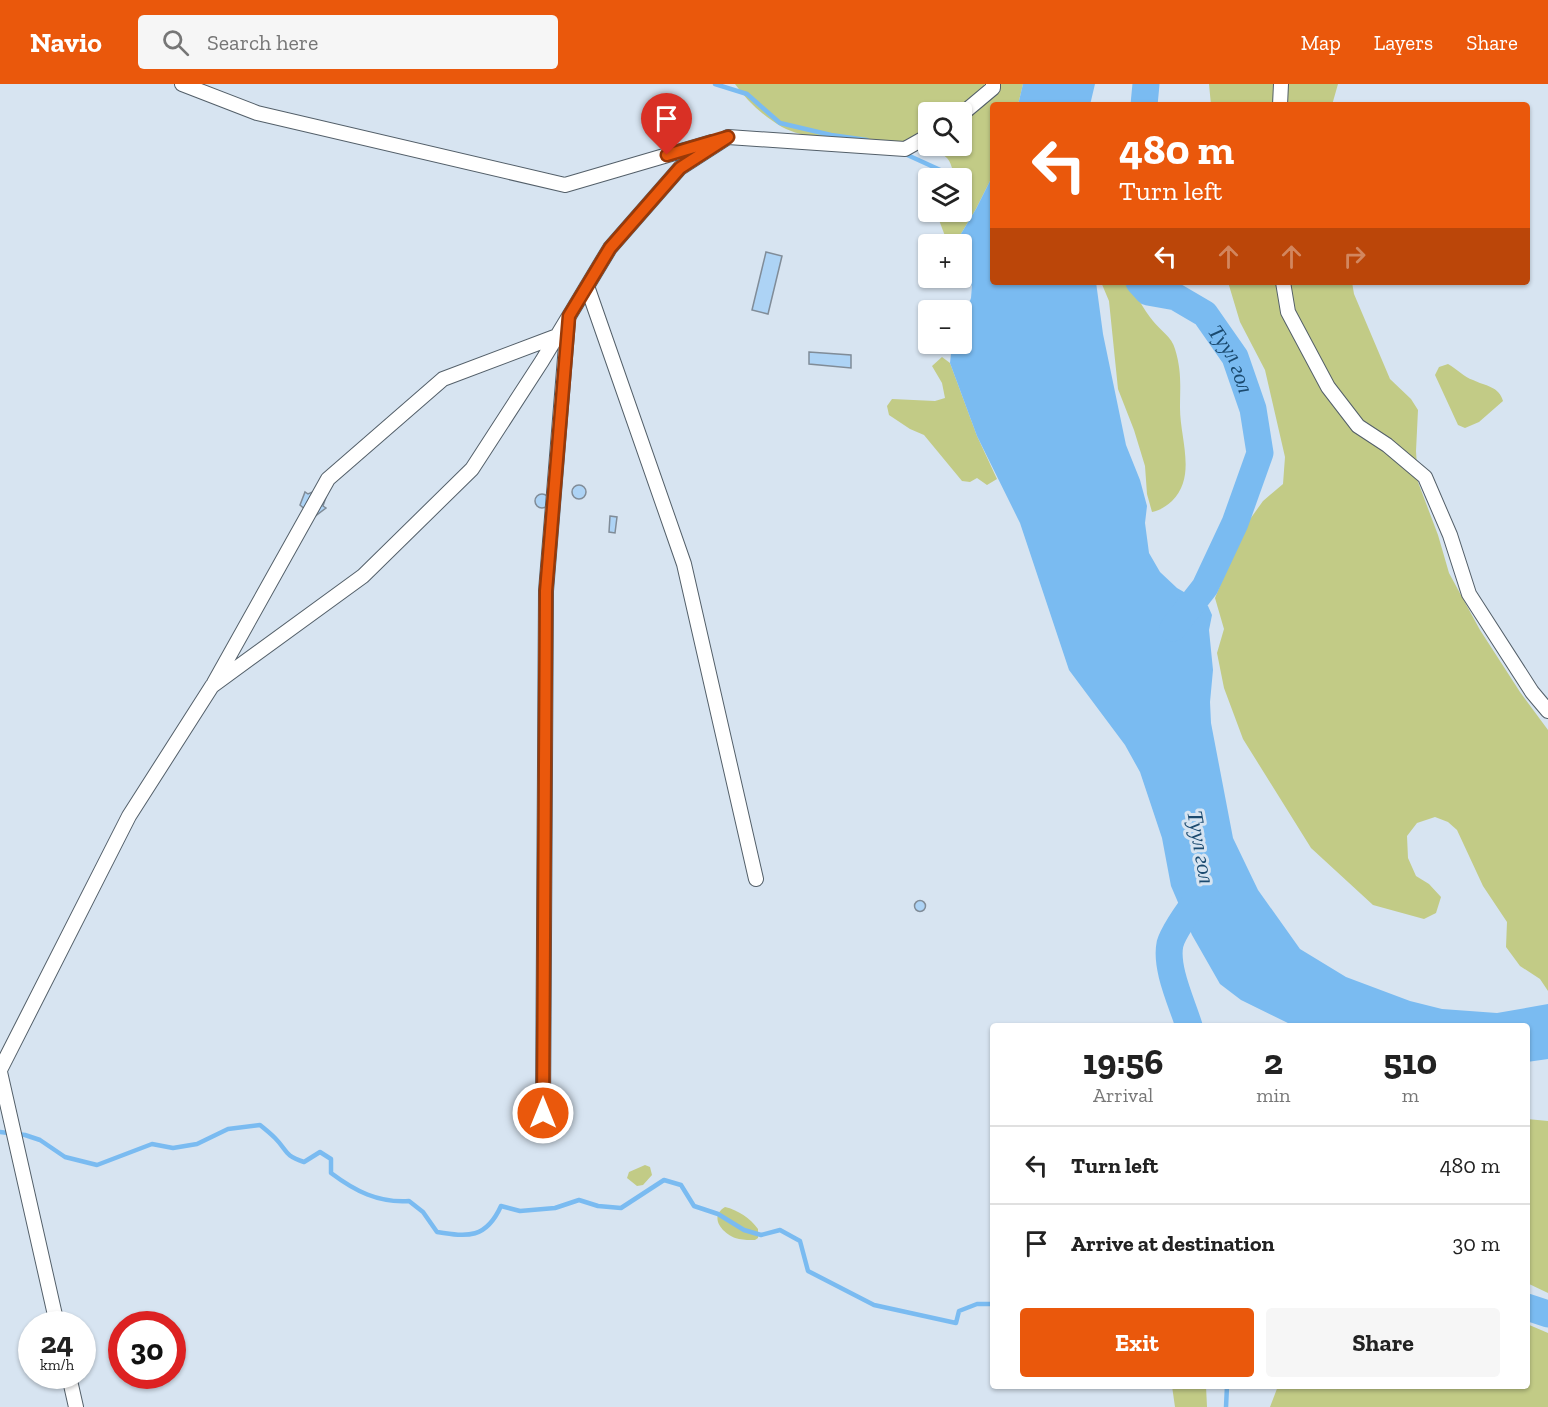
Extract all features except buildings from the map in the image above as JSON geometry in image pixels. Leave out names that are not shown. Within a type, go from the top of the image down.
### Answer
[{"type":"street","points":[[182,84],[257,113],[565,185],[728,137],[905,149],[918,142]]},
{"type":"street","points":[[972,106],[993,88],[993,84]]},
{"type":"street","points":[[1280,102],[1281,84]]},
{"type":"street","points":[[212,686],[363,576],[472,469],[610,248],[680,168],[728,137]]},
{"type":"street","points":[[1284,285],[1288,312],[1328,387],[1358,426],[1387,445],[1425,477],[1450,535],[1469,594],[1532,692],[1548,711]]},
{"type":"street","points":[[587,286],[684,564],[756,879]]},
{"type":"street","points":[[543,1113],[546,591],[569,316]]},
{"type":"street","points":[[54,1311],[0,1071],[129,816],[212,686],[328,479],[443,379],[557,336]]},
{"type":"street","points":[[72,1389],[75,1407]]},
{"type":"green space","points":[[735,84],[1023,84],[1019,102],[990,102],[990,181],[972,216],[972,168],[952,168],[944,156],[972,156],[972,102],[918,102],[918,146],[800,134],[768,118]]},
{"type":"green space","points":[[1209,84],[1338,84],[1333,102],[1211,102]]},
{"type":"green space","points":[[940,222],[968,222],[961,234],[944,234]]},
{"type":"green space","points":[[1102,285],[1130,285],[1149,316],[1171,341],[1179,365],[1180,408],[1186,469],[1184,480],[1180,491],[1172,501],[1152,512],[1147,494],[1145,466],[1118,389],[1109,301]]},
{"type":"green space","points":[[1229,285],[1352,285],[1354,294],[1390,379],[1411,399],[1418,410],[1416,451],[1418,482],[1438,535],[1449,573],[1480,630],[1548,730],[1548,991],[1540,979],[1520,966],[1506,947],[1507,922],[1483,886],[1457,830],[1448,822],[1435,817],[1417,823],[1407,836],[1408,858],[1416,876],[1429,884],[1441,897],[1436,913],[1424,919],[1373,905],[1311,848],[1243,739],[1224,688],[1217,653],[1224,629],[1215,598],[1243,529],[1263,501],[1283,484],[1285,457],[1265,370],[1240,322]]},
{"type":"green space","points":[[942,357],[950,363],[977,436],[997,479],[987,485],[977,478],[970,482],[962,481],[924,435],[889,415],[887,406],[892,399],[935,401],[945,398],[942,383],[932,366]]},
{"type":"green space","points":[[1448,364],[1470,379],[1495,389],[1503,401],[1479,422],[1465,428],[1458,425],[1435,375],[1439,367]]},
{"type":"green space","points":[[1530,1119],[1548,1121],[1548,1293],[1530,1284]]},
{"type":"green space","points":[[645,1165],[650,1167],[652,1175],[643,1185],[637,1186],[627,1178],[629,1172]]},
{"type":"green space","points":[[725,1207],[739,1212],[751,1221],[758,1229],[758,1238],[755,1240],[739,1239],[728,1234],[718,1221],[720,1211]]},
{"type":"green space","points":[[1530,1325],[1548,1333],[1548,1407],[1270,1407],[1277,1389],[1530,1389]]},
{"type":"green space","points":[[1172,1389],[1206,1389],[1207,1407],[1175,1407]]},
{"type":"water","points":[[1023,84],[1095,84],[1091,102],[1019,102]]},
{"type":"water","points":[[990,181],[990,285],[1096,285],[1103,334],[1126,445],[1140,480],[1147,506],[1145,523],[1149,553],[1160,572],[1177,588],[1208,606],[1212,615],[1209,630],[1213,670],[1211,723],[1233,838],[1258,890],[1300,949],[1346,977],[1410,1001],[1442,1009],[1497,1013],[1548,1004],[1548,1059],[1530,1062],[1530,1023],[1288,1023],[1241,1000],[1220,984],[1192,935],[1171,886],[1162,838],[1140,772],[1125,745],[1069,670],[1020,523],[977,436],[950,363],[951,354],[972,354],[972,234],[961,234],[968,222],[972,222],[972,216]]},
{"type":"waterway","points":[[715,84],[747,94],[780,123],[831,135],[867,140]]},
{"type":"waterway","name":"Туул гол","points":[[1144,102],[1146,84]]},
{"type":"waterway","points":[[903,153],[936,168]]},
{"type":"waterway","name":"Туул гол","points":[[1142,285],[1148,292],[1176,297],[1205,314],[1235,357],[1253,409],[1260,453],[1235,523],[1205,587],[1173,628]]},
{"type":"waterway","points":[[1188,1023],[1172,974],[1170,944],[1180,923],[1205,889]]},
{"type":"waterway","points":[[0,1132],[25,1135],[40,1140],[65,1157],[97,1165],[152,1144],[173,1148],[197,1144],[228,1129],[260,1125],[292,1157],[304,1162],[320,1152],[331,1159],[331,1173],[349,1185],[377,1198],[409,1201],[423,1212],[437,1232],[458,1235],[467,1235],[482,1230],[489,1225],[501,1206],[520,1211],[555,1208],[579,1200],[598,1206],[621,1208],[664,1180],[681,1185],[694,1206],[718,1214],[744,1230],[761,1235],[780,1230],[800,1241],[808,1271],[874,1305],[956,1323],[959,1311],[977,1304],[990,1304]]},
{"type":"waterway","name":"Туул гол","points":[[1530,1308],[1548,1314]]},
{"type":"waterway","points":[[1226,1407],[1227,1389]]},
{"type":"route","points":[[543,1113],[546,591],[569,316],[610,248],[680,168],[728,137],[667,155]]}]
